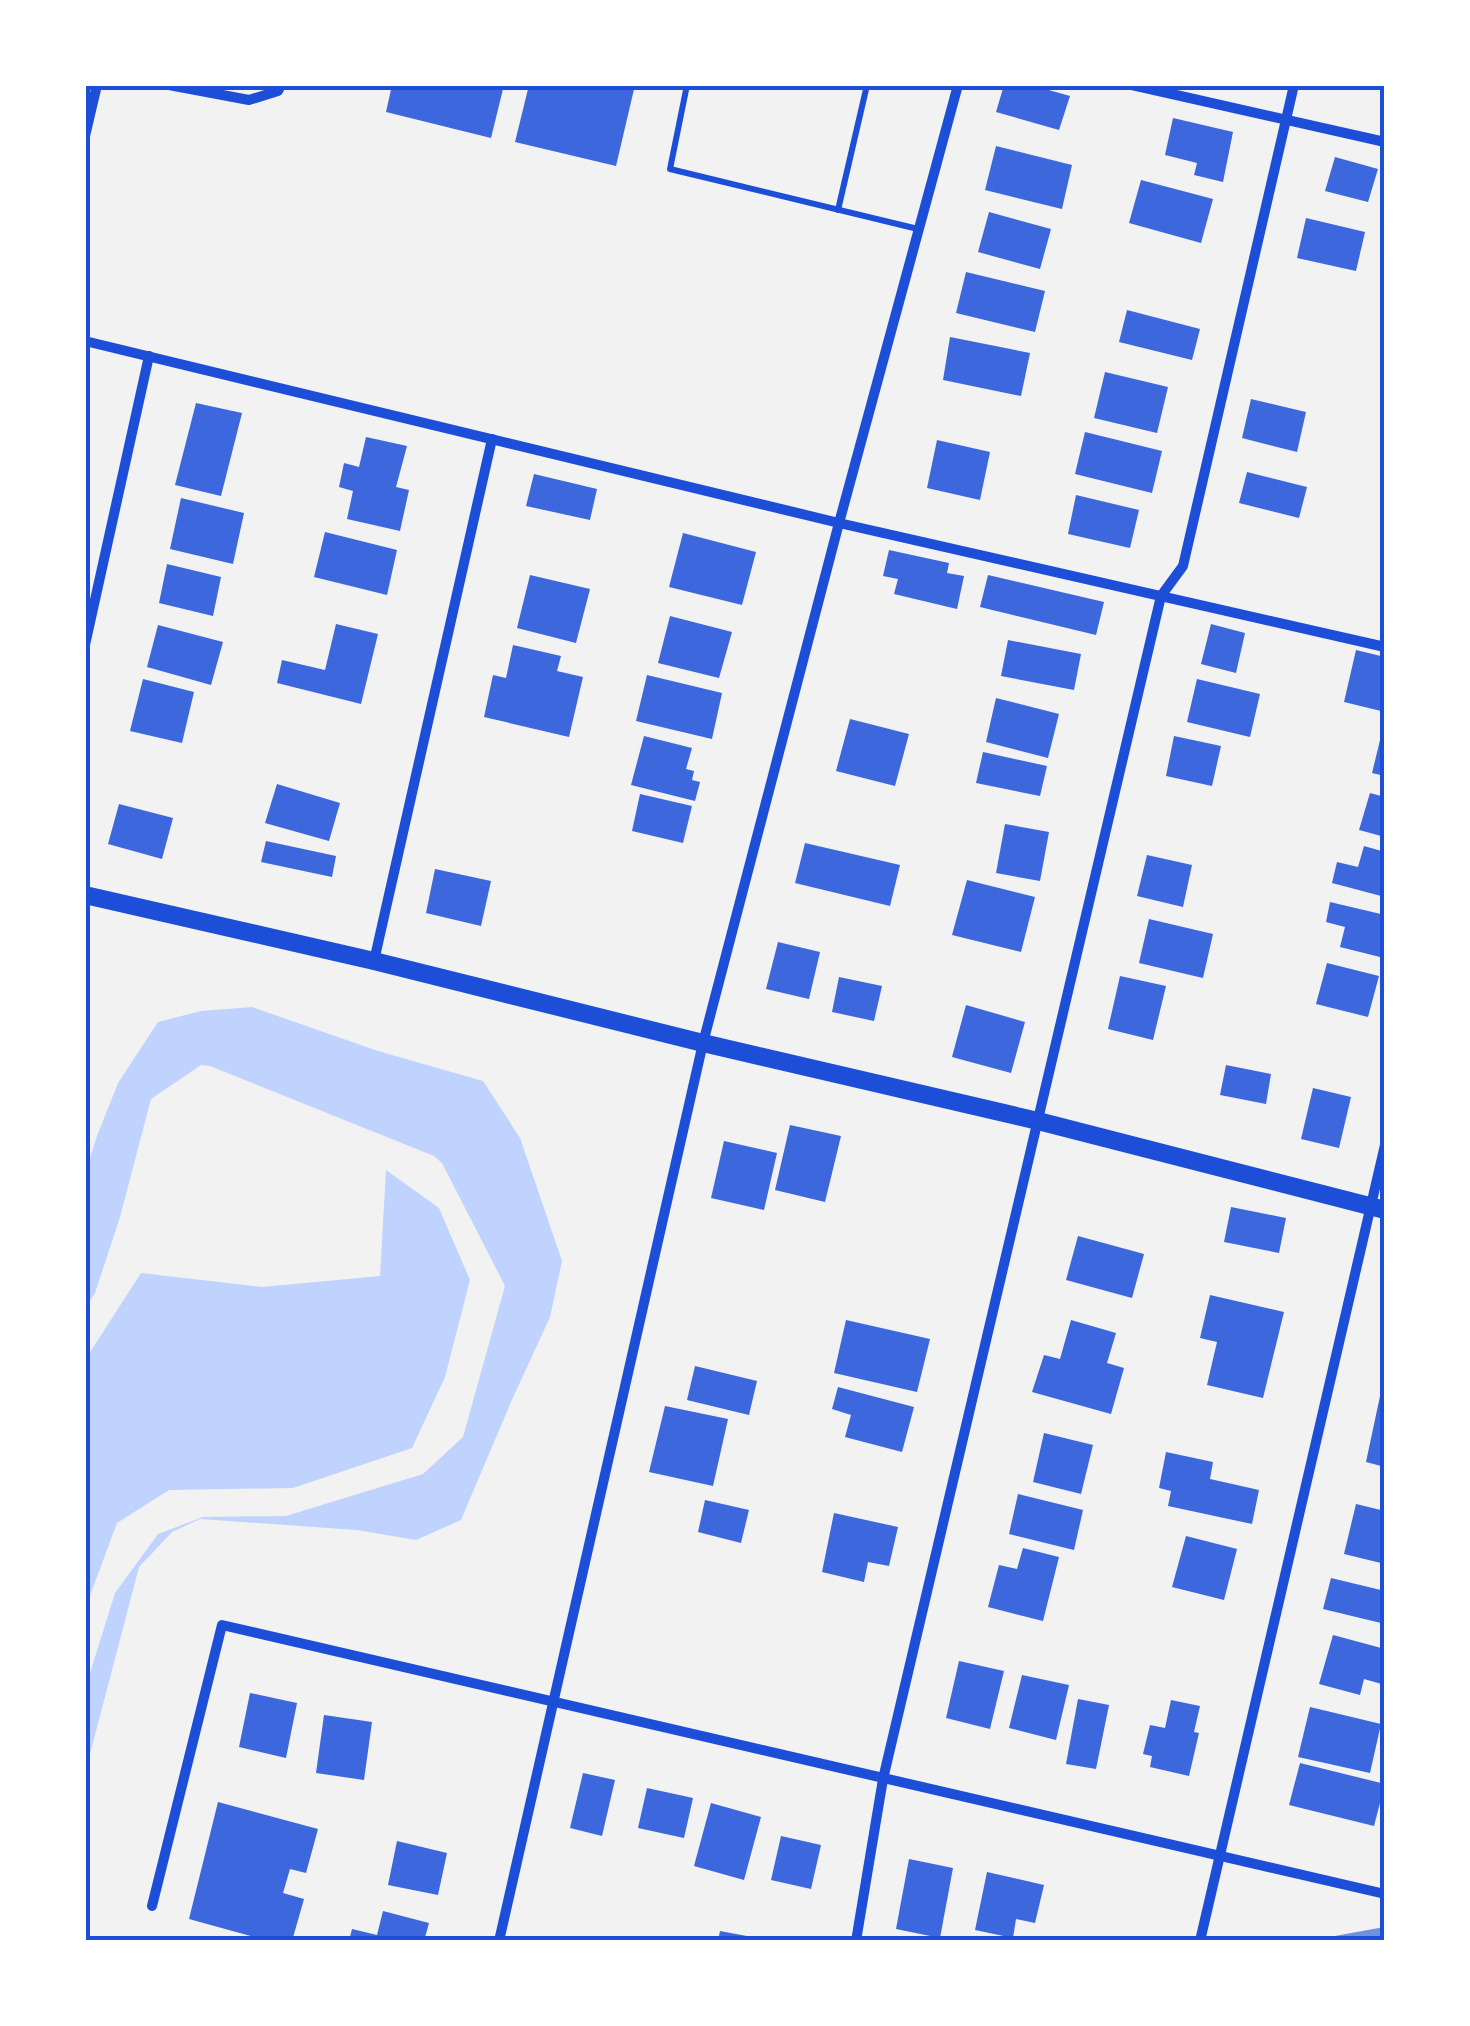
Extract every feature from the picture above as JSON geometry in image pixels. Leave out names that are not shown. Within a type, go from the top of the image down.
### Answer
[{"type":"street","points":[[85,136],[97,85]]},
{"type":"street","points":[[169,85],[249,100],[280,88]]},
{"type":"street","points":[[499,1941],[703,1043],[958,85]]},
{"type":"street","points":[[1132,85],[1385,142]]},
{"type":"street","points":[[856,1941],[883,1779],[1160,596],[1182,566],[1294,85]]},
{"type":"street","points":[[85,341],[839,523],[1385,647]]},
{"type":"street","points":[[85,644],[149,356]]},
{"type":"street","points":[[374,961],[492,439]]},
{"type":"street","points":[[85,895],[1038,1121],[1378,1209]]},
{"type":"street","points":[[1200,1941],[1378,1209],[1385,1145]]},
{"type":"street","points":[[152,1906],[222,1625],[1385,1894]]},
{"type":"lane","points":[[687,85],[670,169],[919,230]]},
{"type":"lane","points":[[838,210],[867,85]]},
{"type":"water","points":[[252,1007],[378,1051],[483,1081],[520,1138],[562,1261],[550,1317],[461,1520],[416,1540],[357,1530],[200,1519],[172,1532],[139,1567],[85,1773],[85,1689],[115,1593],[158,1534],[203,1517],[286,1516],[423,1474],[463,1437],[505,1286],[442,1163],[434,1156],[201,1065],[151,1099],[120,1217],[95,1293],[85,1308],[85,1174],[118,1083],[158,1022],[201,1011]]},
{"type":"water","points":[[386,1170],[439,1208],[470,1280],[445,1377],[412,1448],[293,1488],[169,1490],[117,1523],[85,1609],[85,1360],[141,1273],[262,1287],[380,1276]]},
{"type":"building","points":[[392,85],[504,85],[491,138],[386,112]]},
{"type":"building","points":[[529,85],[635,85],[616,166],[515,142]]},
{"type":"building","points":[[1004,85],[1031,85],[1070,96],[1059,130],[996,112]]},
{"type":"building","points":[[1173,118],[1233,132],[1223,182],[1194,175],[1197,163],[1165,155]]},
{"type":"building","points":[[996,146],[1072,165],[1062,209],[985,190]]},
{"type":"building","points":[[1335,157],[1378,169],[1368,202],[1325,191]]},
{"type":"building","points":[[1141,180],[1213,199],[1201,243],[1129,223]]},
{"type":"building","points":[[989,212],[1051,229],[1040,269],[978,252]]},
{"type":"building","points":[[1306,218],[1365,232],[1356,271],[1297,258]]},
{"type":"building","points":[[966,272],[1045,291],[1035,332],[956,313]]},
{"type":"building","points":[[1127,310],[1200,329],[1192,360],[1119,342]]},
{"type":"building","points":[[950,337],[1030,353],[1021,396],[943,380]]},
{"type":"building","points":[[1105,372],[1168,387],[1157,433],[1094,418]]},
{"type":"building","points":[[1251,399],[1306,412],[1297,452],[1242,438]]},
{"type":"building","points":[[196,403],[242,413],[221,496],[175,485]]},
{"type":"building","points":[[1085,432],[1162,451],[1152,493],[1075,474]]},
{"type":"building","points":[[366,437],[407,446],[396,487],[409,490],[400,531],[347,519],[353,491],[339,487],[344,463],[359,467]]},
{"type":"building","points":[[937,440],[990,452],[980,500],[927,488]]},
{"type":"building","points":[[1247,472],[1307,487],[1299,518],[1239,503]]},
{"type":"building","points":[[534,474],[597,489],[590,520],[526,506]]},
{"type":"building","points":[[1076,495],[1139,510],[1130,548],[1068,534]]},
{"type":"building","points":[[181,498],[244,513],[233,564],[170,549]]},
{"type":"building","points":[[325,532],[397,550],[387,595],[314,577]]},
{"type":"building","points":[[683,533],[756,552],[742,605],[669,587]]},
{"type":"building","points":[[889,550],[949,563],[947,573],[964,576],[957,609],[894,594],[898,579],[883,576]]},
{"type":"building","points":[[167,564],[221,577],[213,616],[159,603]]},
{"type":"building","points":[[530,575],[590,589],[576,643],[517,628]]},
{"type":"building","points":[[988,575],[1104,602],[1096,635],[980,607]]},
{"type":"building","points":[[670,616],[732,632],[719,678],[658,663]]},
{"type":"building","points":[[336,624],[378,634],[361,704],[277,683],[282,660],[325,670]]},
{"type":"building","points":[[1211,624],[1245,633],[1236,673],[1201,664]]},
{"type":"building","points":[[158,625],[223,642],[211,685],[147,667]]},
{"type":"building","points":[[1008,640],[1081,654],[1074,690],[1001,676]]},
{"type":"building","points":[[513,645],[561,656],[557,671],[583,677],[569,737],[484,717],[493,675],[506,678]]},
{"type":"building","points":[[1356,650],[1385,657],[1385,712],[1344,702]]},
{"type":"building","points":[[647,675],[722,693],[712,739],[636,721]]},
{"type":"building","points":[[143,679],[194,692],[182,743],[130,731]]},
{"type":"building","points":[[1197,679],[1260,694],[1250,737],[1187,722]]},
{"type":"building","points":[[996,698],[1059,714],[1048,758],[986,742]]},
{"type":"building","points":[[850,719],[909,734],[895,786],[836,771]]},
{"type":"building","points":[[1382,732],[1385,733],[1385,776],[1372,773]]},
{"type":"building","points":[[644,736],[692,748],[686,769],[694,771],[692,780],[700,782],[695,801],[631,785]]},
{"type":"building","points":[[1174,736],[1221,746],[1212,786],[1166,776]]},
{"type":"building","points":[[983,752],[1047,766],[1040,796],[976,783]]},
{"type":"building","points":[[277,784],[340,803],[329,841],[265,823]]},
{"type":"building","points":[[1370,793],[1385,797],[1385,837],[1359,830]]},
{"type":"building","points":[[640,794],[692,806],[683,843],[632,831]]},
{"type":"building","points":[[119,804],[173,818],[162,859],[108,844]]},
{"type":"building","points":[[1005,824],[1049,832],[1040,881],[996,873]]},
{"type":"building","points":[[266,841],[336,856],[332,877],[261,862]]},
{"type":"building","points":[[805,843],[900,865],[890,906],[795,883]]},
{"type":"building","points":[[1364,846],[1385,852],[1385,897],[1332,883],[1337,862],[1358,867]]},
{"type":"building","points":[[1147,855],[1192,865],[1183,907],[1137,896]]},
{"type":"building","points":[[435,869],[491,881],[481,926],[426,913]]},
{"type":"building","points":[[967,880],[1035,897],[1021,952],[952,935]]},
{"type":"building","points":[[1330,902],[1385,915],[1380,957],[1340,947],[1345,927],[1326,922]]},
{"type":"building","points":[[1149,919],[1213,934],[1203,978],[1139,963]]},
{"type":"building","points":[[778,942],[820,952],[809,999],[766,989]]},
{"type":"building","points":[[1327,963],[1379,976],[1368,1017],[1316,1004]]},
{"type":"building","points":[[1120,976],[1166,986],[1153,1040],[1108,1029]]},
{"type":"building","points":[[839,977],[882,986],[874,1021],[832,1012]]},
{"type":"building","points":[[966,1005],[1025,1022],[1011,1073],[952,1057]]},
{"type":"building","points":[[1226,1065],[1271,1074],[1266,1104],[1220,1095]]},
{"type":"building","points":[[1313,1088],[1351,1097],[1339,1148],[1301,1139]]},
{"type":"building","points":[[790,1125],[841,1136],[825,1202],[775,1190]]},
{"type":"building","points":[[724,1141],[777,1153],[764,1210],[711,1198]]},
{"type":"building","points":[[1231,1207],[1286,1218],[1279,1253],[1224,1242]]},
{"type":"building","points":[[1078,1236],[1144,1254],[1132,1298],[1066,1280]]},
{"type":"building","points":[[1210,1295],[1284,1312],[1263,1398],[1207,1385],[1217,1342],[1200,1338]]},
{"type":"building","points":[[846,1320],[930,1339],[917,1392],[834,1373]]},
{"type":"building","points":[[1071,1320],[1116,1333],[1107,1363],[1124,1368],[1111,1414],[1032,1392],[1044,1355],[1060,1359]]},
{"type":"building","points":[[695,1366],[757,1381],[749,1415],[687,1400]]},
{"type":"building","points":[[1385,1382],[1385,1467],[1366,1462]]},
{"type":"building","points":[[838,1387],[914,1407],[902,1452],[845,1437],[851,1415],[832,1409]]},
{"type":"building","points":[[665,1406],[728,1419],[713,1486],[649,1472]]},
{"type":"building","points":[[1044,1433],[1093,1445],[1081,1494],[1033,1482]]},
{"type":"building","points":[[1166,1452],[1213,1462],[1210,1479],[1259,1490],[1252,1524],[1168,1506],[1171,1491],[1159,1488]]},
{"type":"building","points":[[1018,1494],[1083,1510],[1074,1550],[1009,1534]]},
{"type":"building","points":[[705,1500],[749,1510],[741,1543],[698,1532]]},
{"type":"building","points":[[1356,1504],[1385,1511],[1385,1564],[1344,1554]]},
{"type":"building","points":[[834,1513],[898,1527],[889,1566],[868,1562],[864,1582],[822,1572]]},
{"type":"building","points":[[1186,1536],[1237,1549],[1224,1600],[1172,1587]]},
{"type":"building","points":[[1023,1548],[1059,1557],[1043,1621],[988,1607],[999,1565],[1017,1569]]},
{"type":"building","points":[[1331,1578],[1385,1591],[1385,1624],[1323,1609]]},
{"type":"building","points":[[1333,1635],[1385,1649],[1385,1685],[1364,1679],[1360,1695],[1319,1684]]},
{"type":"building","points":[[959,1661],[1004,1671],[990,1729],[946,1718]]},
{"type":"building","points":[[1022,1675],[1069,1685],[1056,1740],[1009,1728]]},
{"type":"building","points":[[250,1693],[297,1703],[286,1758],[239,1747]]},
{"type":"building","points":[[1078,1699],[1109,1705],[1096,1769],[1066,1764]]},
{"type":"building","points":[[1171,1700],[1200,1706],[1194,1732],[1199,1733],[1189,1776],[1150,1767],[1152,1756],[1143,1754],[1150,1725],[1165,1728]]},
{"type":"building","points":[[1310,1707],[1381,1724],[1370,1773],[1298,1757]]},
{"type":"building","points":[[324,1715],[372,1722],[364,1780],[316,1773]]},
{"type":"building","points":[[1300,1763],[1385,1784],[1374,1826],[1289,1805]]},
{"type":"building","points":[[583,1773],[615,1780],[602,1836],[570,1828]]},
{"type":"building","points":[[647,1788],[693,1798],[684,1838],[638,1828]]},
{"type":"building","points":[[218,1802],[318,1829],[306,1873],[290,1869],[283,1893],[304,1899],[292,1941],[269,1941],[189,1919]]},
{"type":"building","points":[[711,1803],[761,1817],[744,1880],[694,1866]]},
{"type":"building","points":[[781,1836],[821,1845],[811,1889],[771,1880]]},
{"type":"building","points":[[397,1841],[447,1853],[438,1895],[388,1885]]},
{"type":"building","points":[[909,1859],[953,1868],[940,1938],[896,1929]]},
{"type":"building","points":[[987,1872],[1044,1885],[1035,1923],[1016,1919],[1013,1938],[975,1930]]},
{"type":"building","points":[[383,1911],[429,1923],[424,1941],[349,1941],[352,1929],[377,1935]]},
{"type":"building","points":[[720,1931],[763,1939],[763,1941],[718,1941]]},
{"type":"railway","points":[[1330,1941],[1385,1931]]}]
